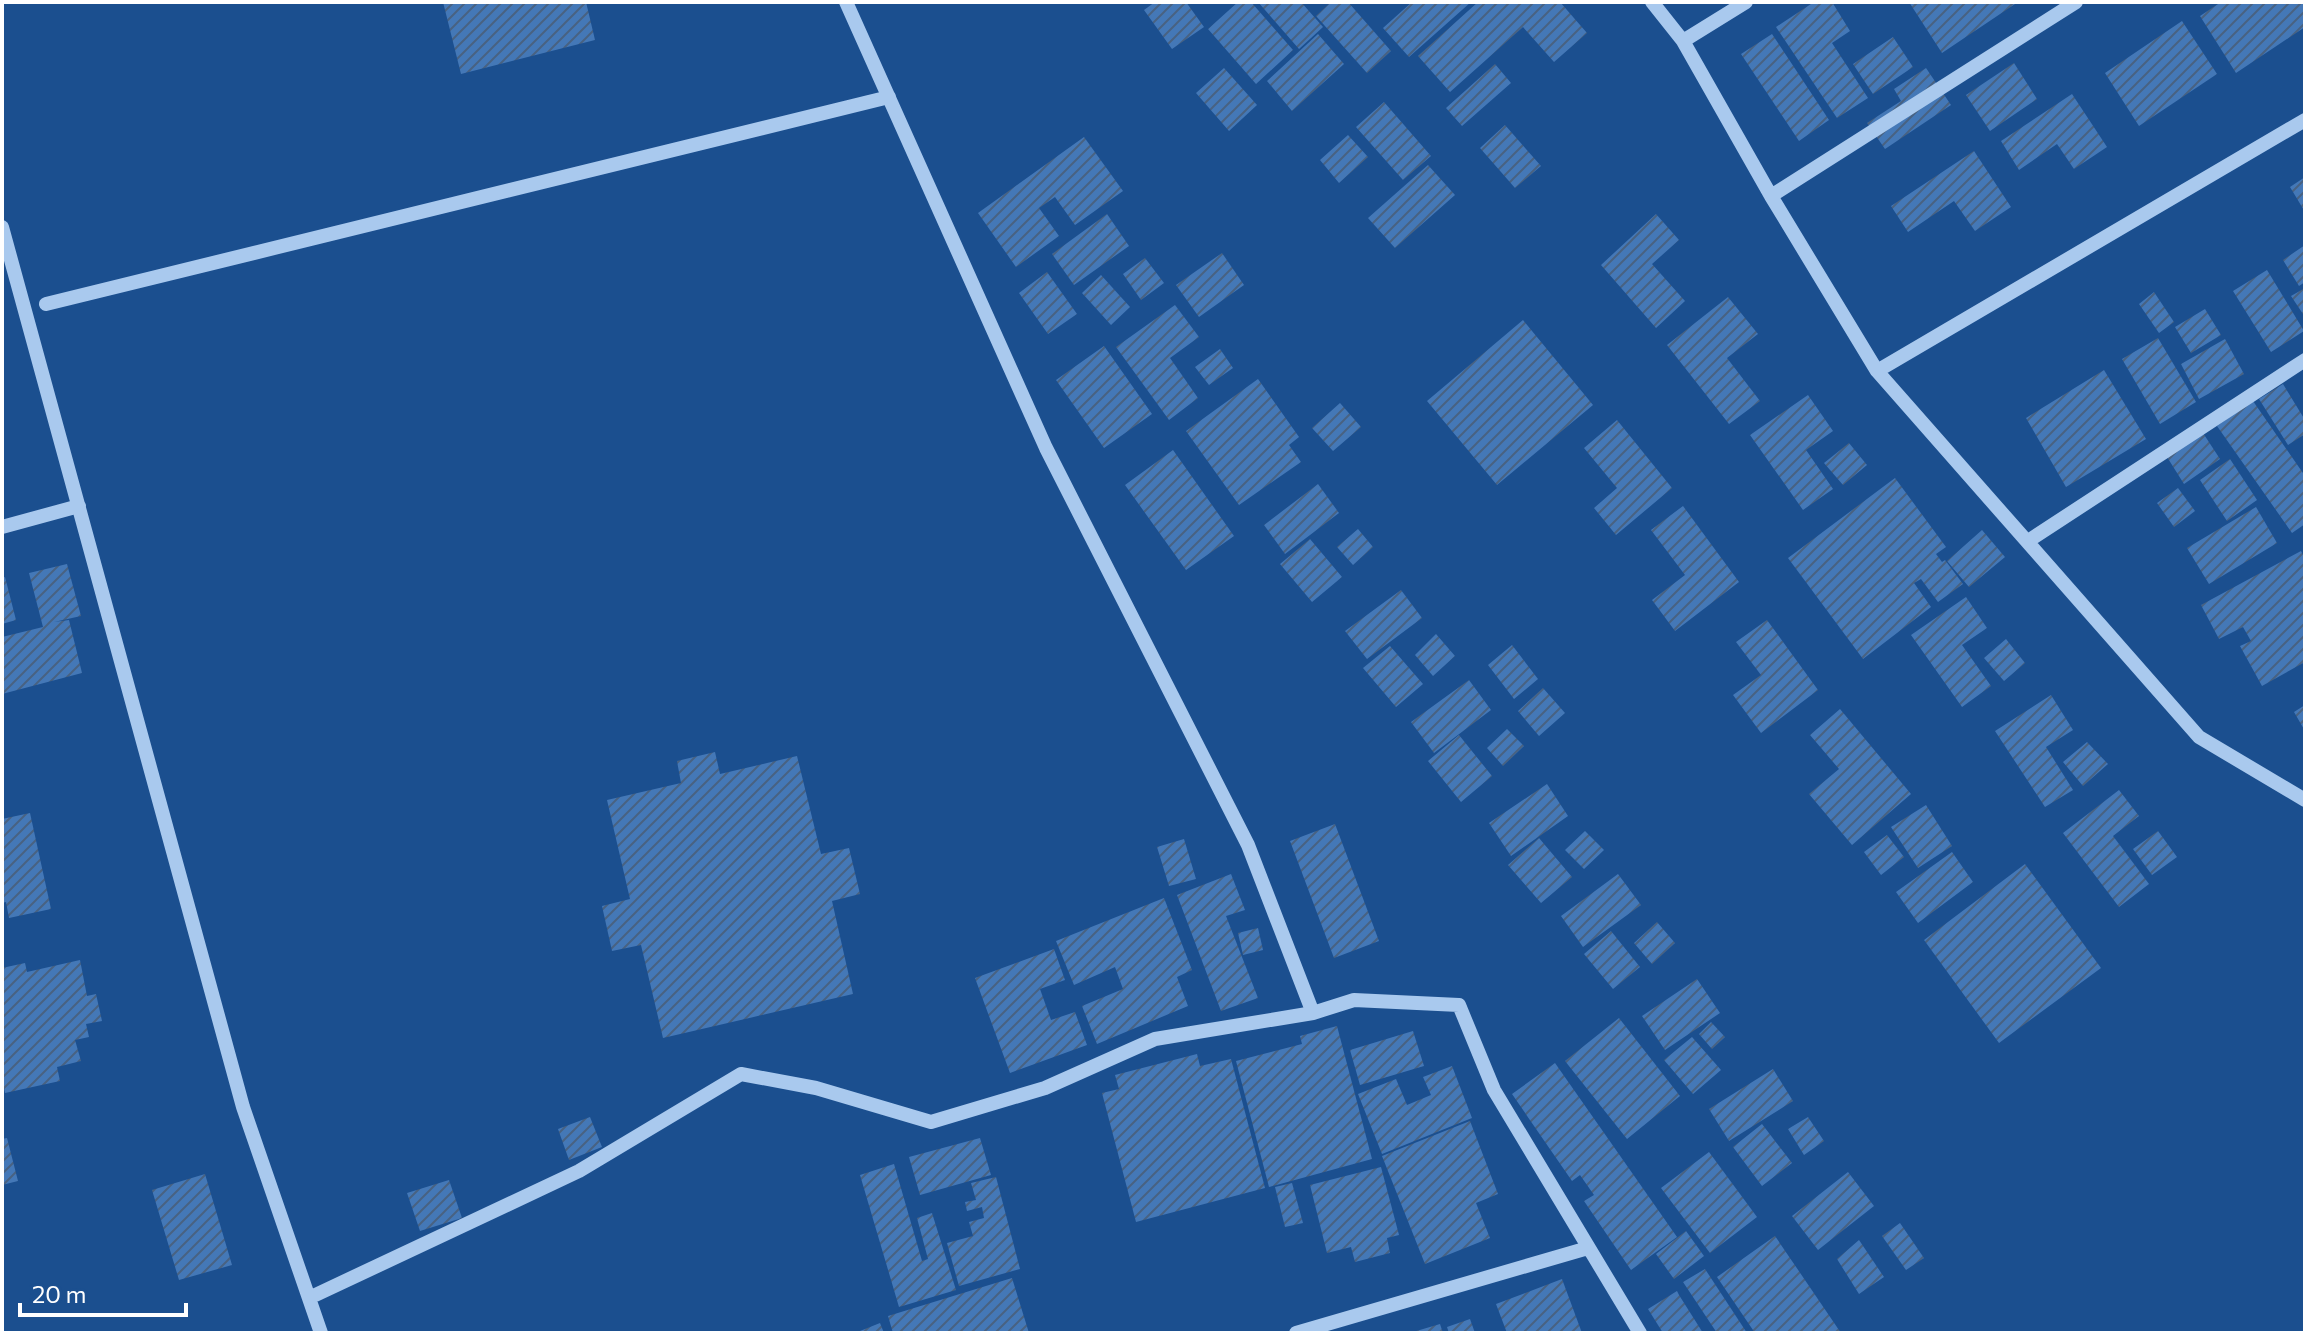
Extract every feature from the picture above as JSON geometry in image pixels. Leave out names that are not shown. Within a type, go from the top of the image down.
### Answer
[{"type":"street","points":[[846,2],[1046,448],[1248,845],[1313,1013]]},
{"type":"street","points":[[1652,2],[1683,41],[1771,196],[1877,371],[2199,737],[2305,800]]},
{"type":"street","points":[[1683,41],[1746,2]]},
{"type":"street","points":[[1771,196],[2076,2]]},
{"type":"street","points":[[46,304],[889,97]]},
{"type":"street","points":[[1877,371],[2305,120]]},
{"type":"street","points":[[2,227],[243,1107],[321,1333]]},
{"type":"street","points":[[2028,541],[2305,360]]},
{"type":"street","points":[[2,527],[79,506]]},
{"type":"street","points":[[309,1298],[579,1171],[741,1074],[816,1088],[931,1122],[1045,1088],[1155,1039],[1313,1013],[1354,1000],[1459,1005],[1494,1090],[1640,1333]]},
{"type":"street","points":[[1296,1333],[1588,1248]]},
{"type":"building","points":[[443,2],[586,2],[595,40],[461,74]]},
{"type":"building","points":[[1155,2],[1186,2],[1204,27],[1172,49],[1144,10]]},
{"type":"building","points":[[1238,2],[1251,2],[1293,50],[1256,84],[1208,29]]},
{"type":"building","points":[[1258,2],[1301,2],[1323,27],[1299,49]]},
{"type":"building","points":[[1331,2],[1348,2],[1391,51],[1367,73],[1316,16]]},
{"type":"building","points":[[1412,2],[1471,2],[1409,57],[1383,28]]},
{"type":"building","points":[[1478,2],[1560,2],[1587,33],[1554,62],[1523,27],[1450,92],[1418,56]]},
{"type":"building","points":[[1814,2],[1832,2],[1850,31],[1832,43],[1868,98],[1837,118],[1776,27]]},
{"type":"building","points":[[1909,2],[2014,2],[2015,4],[1942,53]]},
{"type":"building","points":[[2221,2],[2303,2],[2305,27],[2236,73],[2200,16]]},
{"type":"building","points":[[2182,21],[2217,74],[2139,126],[2105,73]]},
{"type":"building","points":[[1318,34],[1344,64],[1292,111],[1267,81]]},
{"type":"building","points":[[1772,34],[1829,120],[1799,141],[1741,54]]},
{"type":"building","points":[[1893,37],[1913,67],[1873,94],[1853,64]]},
{"type":"building","points":[[2014,63],[2037,99],[1990,131],[1966,95]]},
{"type":"building","points":[[1495,64],[1511,83],[1462,126],[1446,108]]},
{"type":"building","points":[[1224,68],[1257,105],[1229,131],[1196,93]]},
{"type":"building","points":[[1926,68],[1951,105],[1885,149],[1867,123],[1901,101],[1894,89]]},
{"type":"building","points":[[2072,94],[2107,147],[2074,169],[2057,144],[2019,170],[2001,141]]},
{"type":"building","points":[[1384,102],[1431,156],[1403,180],[1356,127]]},
{"type":"building","points":[[1505,125],[1541,166],[1515,188],[1480,148]]},
{"type":"building","points":[[1348,135],[1368,157],[1339,183],[1320,160]]},
{"type":"building","points":[[1084,137],[1123,191],[1075,225],[1055,197],[1039,208],[1059,236],[1016,267],[978,213]]},
{"type":"building","points":[[1974,151],[2011,207],[1975,231],[1954,201],[1908,232],[1891,206]]},
{"type":"building","points":[[1428,165],[1455,195],[1395,248],[1368,218]]},
{"type":"building","points":[[2305,177],[2305,212],[2290,187]]},
{"type":"building","points":[[1107,214],[1129,246],[1074,285],[1052,254]]},
{"type":"building","points":[[1656,214],[1679,240],[1652,264],[1685,301],[1656,328],[1601,265]]},
{"type":"building","points":[[2305,245],[2305,282],[2299,286],[2283,260]]},
{"type":"building","points":[[1222,253],[1244,285],[1199,317],[1176,285]]},
{"type":"building","points":[[1145,258],[1164,283],[1141,300],[1123,274]]},
{"type":"building","points":[[2267,270],[2304,331],[2271,352],[2233,291]]},
{"type":"building","points":[[1047,272],[1077,314],[1048,334],[1019,293]]},
{"type":"building","points":[[1101,275],[1130,307],[1111,325],[1082,293]]},
{"type":"building","points":[[2305,288],[2305,317],[2291,296]]},
{"type":"building","points":[[2154,292],[2174,322],[2159,333],[2139,304]]},
{"type":"building","points":[[1728,297],[1758,334],[1727,358],[1760,401],[1729,424],[1667,345]]},
{"type":"building","points":[[1175,305],[1199,337],[1170,358],[1198,398],[1169,420],[1116,347]]},
{"type":"building","points":[[2205,309],[2221,335],[2191,353],[2175,327]]},
{"type":"building","points":[[1523,320],[1593,405],[1497,485],[1427,401]]},
{"type":"building","points":[[2158,338],[2196,402],[2160,424],[2122,359]]},
{"type":"building","points":[[2225,339],[2244,374],[2199,399],[2181,364]]},
{"type":"building","points":[[1104,346],[1152,414],[1104,448],[1056,380]]},
{"type":"building","points":[[1220,349],[1233,368],[1209,385],[1195,367]]},
{"type":"building","points":[[2104,370],[2146,439],[2066,487],[2026,418]]},
{"type":"building","points":[[1258,379],[1299,437],[1289,445],[1301,462],[1239,505],[1186,431]]},
{"type":"building","points":[[2283,384],[2305,420],[2305,434],[2288,445],[2259,399]]},
{"type":"building","points":[[1808,395],[1833,431],[1806,450],[1833,489],[1803,510],[1750,435]]},
{"type":"building","points":[[2253,401],[2305,476],[2305,524],[2292,533],[2217,426]]},
{"type":"building","points":[[1340,403],[1361,427],[1333,451],[1312,428]]},
{"type":"building","points":[[1617,420],[1672,488],[1616,535],[1594,508],[1617,488],[1584,448]]},
{"type":"building","points":[[2203,433],[2220,459],[2184,484],[2167,457]]},
{"type":"building","points":[[1849,443],[1867,465],[1843,485],[1824,463]]},
{"type":"building","points":[[1173,450],[1234,536],[1186,570],[1125,485]]},
{"type":"building","points":[[2230,459],[2257,500],[2227,521],[2200,480]]},
{"type":"building","points":[[1895,478],[1946,547],[1936,554],[1942,562],[1945,560],[1963,584],[1938,602],[1921,579],[1914,583],[1931,607],[1863,659],[1788,558]]},
{"type":"building","points":[[1318,484],[1339,513],[1285,554],[1264,525]]},
{"type":"building","points":[[2178,488],[2195,511],[2174,527],[2157,503]]},
{"type":"building","points":[[1683,506],[1739,582],[1675,631],[1652,600],[1685,575],[1651,530]]},
{"type":"building","points":[[2256,507],[2277,543],[2209,584],[2187,548]]},
{"type":"building","points":[[1358,529],[1373,547],[1353,565],[1337,547]]},
{"type":"building","points":[[1982,530],[2005,557],[1969,587],[1947,561]]},
{"type":"building","points":[[1310,539],[1342,577],[1312,602],[1280,564]]},
{"type":"building","points":[[2301,551],[2305,559],[2305,662],[2262,686],[2240,646],[2251,641],[2243,627],[2219,639],[2201,605]]},
{"type":"building","points":[[67,564],[81,616],[54,622],[69,620],[82,673],[2,694],[2,637],[43,627],[29,573]]},
{"type":"building","points":[[5,577],[16,620],[2,624],[2,578]]},
{"type":"building","points":[[1401,590],[1422,618],[1367,659],[1345,631]]},
{"type":"building","points":[[1966,597],[1987,628],[1962,645],[1991,686],[1962,707],[1911,635]]},
{"type":"building","points":[[1767,620],[1818,690],[1761,733],[1733,695],[1761,675],[1736,642]]},
{"type":"building","points":[[1436,634],[1455,656],[1433,676],[1415,655]]},
{"type":"building","points":[[2006,639],[2025,663],[2004,681],[1984,658]]},
{"type":"building","points":[[1512,645],[1538,679],[1514,699],[1488,665]]},
{"type":"building","points":[[1390,646],[1423,684],[1396,707],[1363,668]]},
{"type":"building","points":[[1469,680],[1491,710],[1434,753],[1411,722]]},
{"type":"building","points":[[1543,688],[1565,713],[1539,736],[1518,711]]},
{"type":"building","points":[[2051,695],[2073,730],[2046,747],[2073,790],[2045,807],[1995,731]]},
{"type":"building","points":[[2305,705],[2305,731],[2294,712]]},
{"type":"building","points":[[1840,709],[1911,794],[1852,845],[1809,794],[1839,769],[1810,735]]},
{"type":"building","points":[[1507,729],[1524,746],[1503,766],[1487,748]]},
{"type":"building","points":[[1459,735],[1492,776],[1461,802],[1428,761]]},
{"type":"building","points":[[2087,742],[2108,764],[2083,786],[2063,762]]},
{"type":"building","points":[[715,752],[720,774],[797,756],[821,854],[849,848],[860,894],[832,901],[853,994],[663,1038],[641,945],[612,951],[602,906],[630,899],[607,800],[681,783],[677,761]]},
{"type":"building","points":[[1547,784],[1568,816],[1511,856],[1489,823]]},
{"type":"building","points":[[2119,790],[2139,816],[2113,836],[2149,884],[2119,907],[2063,833]]},
{"type":"building","points":[[1926,805],[1952,846],[1918,868],[1891,827]]},
{"type":"building","points":[[30,813],[51,909],[9,918],[6,902],[2,903],[2,819]]},
{"type":"building","points":[[1335,824],[1379,941],[1334,958],[1290,841]]},
{"type":"building","points":[[1585,831],[1604,850],[1584,869],[1565,850]]},
{"type":"building","points":[[2158,831],[2177,857],[2152,875],[2133,849]]},
{"type":"building","points":[[1887,835],[1904,857],[1881,875],[1864,852]]},
{"type":"building","points":[[1539,838],[1572,877],[1541,903],[1508,865]]},
{"type":"building","points":[[1184,839],[1196,879],[1169,886],[1157,847]]},
{"type":"building","points":[[1952,852],[1973,882],[1918,923],[1896,892]]},
{"type":"building","points":[[2025,864],[2101,968],[1999,1043],[1924,940]]},
{"type":"building","points":[[1231,874],[1245,910],[1226,916],[1258,998],[1221,1011],[1177,895]]},
{"type":"building","points":[[1618,874],[1641,905],[1583,947],[1561,916]]},
{"type":"building","points":[[1164,898],[1192,970],[1177,977],[1188,1006],[1097,1044],[1082,1006],[1123,989],[1115,967],[1074,985],[1056,941]]},
{"type":"building","points":[[1657,922],[1675,943],[1652,964],[1634,943]]},
{"type":"building","points":[[1258,928],[1263,950],[1243,955],[1238,933]]},
{"type":"building","points":[[1611,931],[1640,967],[1613,989],[1584,954]]},
{"type":"building","points":[[1054,949],[1065,980],[1040,989],[1051,1020],[1075,1012],[1087,1045],[1010,1073],[975,978]]},
{"type":"building","points":[[80,960],[87,996],[96,994],[102,1021],[86,1024],[89,1037],[75,1040],[81,1061],[57,1067],[60,1081],[5,1093],[2,1088],[2,968],[25,963],[27,972]]},
{"type":"building","points":[[1697,979],[1720,1013],[1665,1050],[1642,1016]]},
{"type":"building","points":[[1619,1018],[1680,1096],[1627,1139],[1565,1061]]},
{"type":"building","points":[[1711,1022],[1725,1037],[1712,1049],[1699,1034]]},
{"type":"building","points":[[1337,1026],[1372,1159],[1269,1187],[1236,1061],[1302,1044],[1300,1036]]},
{"type":"building","points":[[1413,1031],[1424,1066],[1360,1085],[1350,1050]]},
{"type":"building","points":[[1692,1037],[1721,1070],[1693,1094],[1664,1060]]},
{"type":"building","points":[[1197,1054],[1200,1066],[1231,1059],[1265,1188],[1136,1222],[1102,1093],[1119,1089],[1115,1075]]},
{"type":"building","points":[[1555,1063],[1677,1237],[1631,1270],[1584,1201],[1594,1195],[1580,1175],[1572,1181],[1512,1094]]},
{"type":"building","points":[[1452,1066],[1472,1118],[1382,1154],[1358,1094],[1396,1079],[1407,1105],[1431,1095],[1423,1077]]},
{"type":"building","points":[[1773,1069],[1793,1101],[1729,1141],[1709,1109]]},
{"type":"building","points":[[590,1117],[602,1147],[569,1160],[558,1129]]},
{"type":"building","points":[[1808,1117],[1824,1141],[1804,1155],[1788,1129]]},
{"type":"building","points":[[1470,1121],[1498,1194],[1476,1203],[1490,1238],[1425,1264],[1382,1156]]},
{"type":"building","points":[[1762,1124],[1792,1163],[1762,1186],[1733,1147]]},
{"type":"building","points":[[7,1138],[18,1181],[2,1185],[2,1139]]},
{"type":"building","points":[[980,1138],[991,1175],[920,1195],[909,1157]]},
{"type":"building","points":[[1709,1152],[1757,1217],[1710,1253],[1661,1188]]},
{"type":"building","points":[[894,1164],[922,1261],[928,1259],[917,1218],[932,1213],[956,1290],[899,1307],[860,1175]]},
{"type":"building","points":[[1381,1167],[1399,1235],[1387,1238],[1390,1253],[1355,1262],[1351,1247],[1327,1253],[1310,1185]]},
{"type":"building","points":[[1848,1172],[1874,1206],[1818,1250],[1792,1216]]},
{"type":"building","points":[[205,1174],[232,1265],[179,1280],[152,1190]]},
{"type":"building","points":[[996,1177],[1020,1269],[959,1286],[947,1243],[973,1236],[969,1222],[984,1218],[982,1207],[967,1211],[965,1202],[976,1200],[971,1183]]},
{"type":"building","points":[[449,1180],[462,1218],[420,1231],[407,1193]]},
{"type":"building","points":[[1292,1183],[1303,1223],[1285,1227],[1275,1187]]},
{"type":"building","points":[[1900,1223],[1924,1258],[1906,1270],[1882,1236]]},
{"type":"building","points":[[1686,1231],[1704,1256],[1674,1279],[1656,1254]]},
{"type":"building","points":[[1775,1236],[1841,1333],[1755,1333],[1717,1277]]},
{"type":"building","points":[[1859,1240],[1884,1277],[1859,1294],[1837,1259]]},
{"type":"building","points":[[1705,1269],[1747,1333],[1717,1333],[1683,1282]]},
{"type":"building","points":[[1012,1278],[1029,1333],[893,1333],[888,1316]]},
{"type":"building","points":[[1562,1279],[1582,1333],[1507,1333],[1496,1304]]},
{"type":"building","points":[[1677,1291],[1703,1333],[1663,1333],[1648,1309]]},
{"type":"building","points":[[1470,1319],[1475,1333],[1449,1333],[1447,1327]]},
{"type":"building","points":[[880,1323],[884,1333],[855,1333]]},
{"type":"building","points":[[1440,1324],[1443,1333],[1413,1333],[1413,1332]]}]
